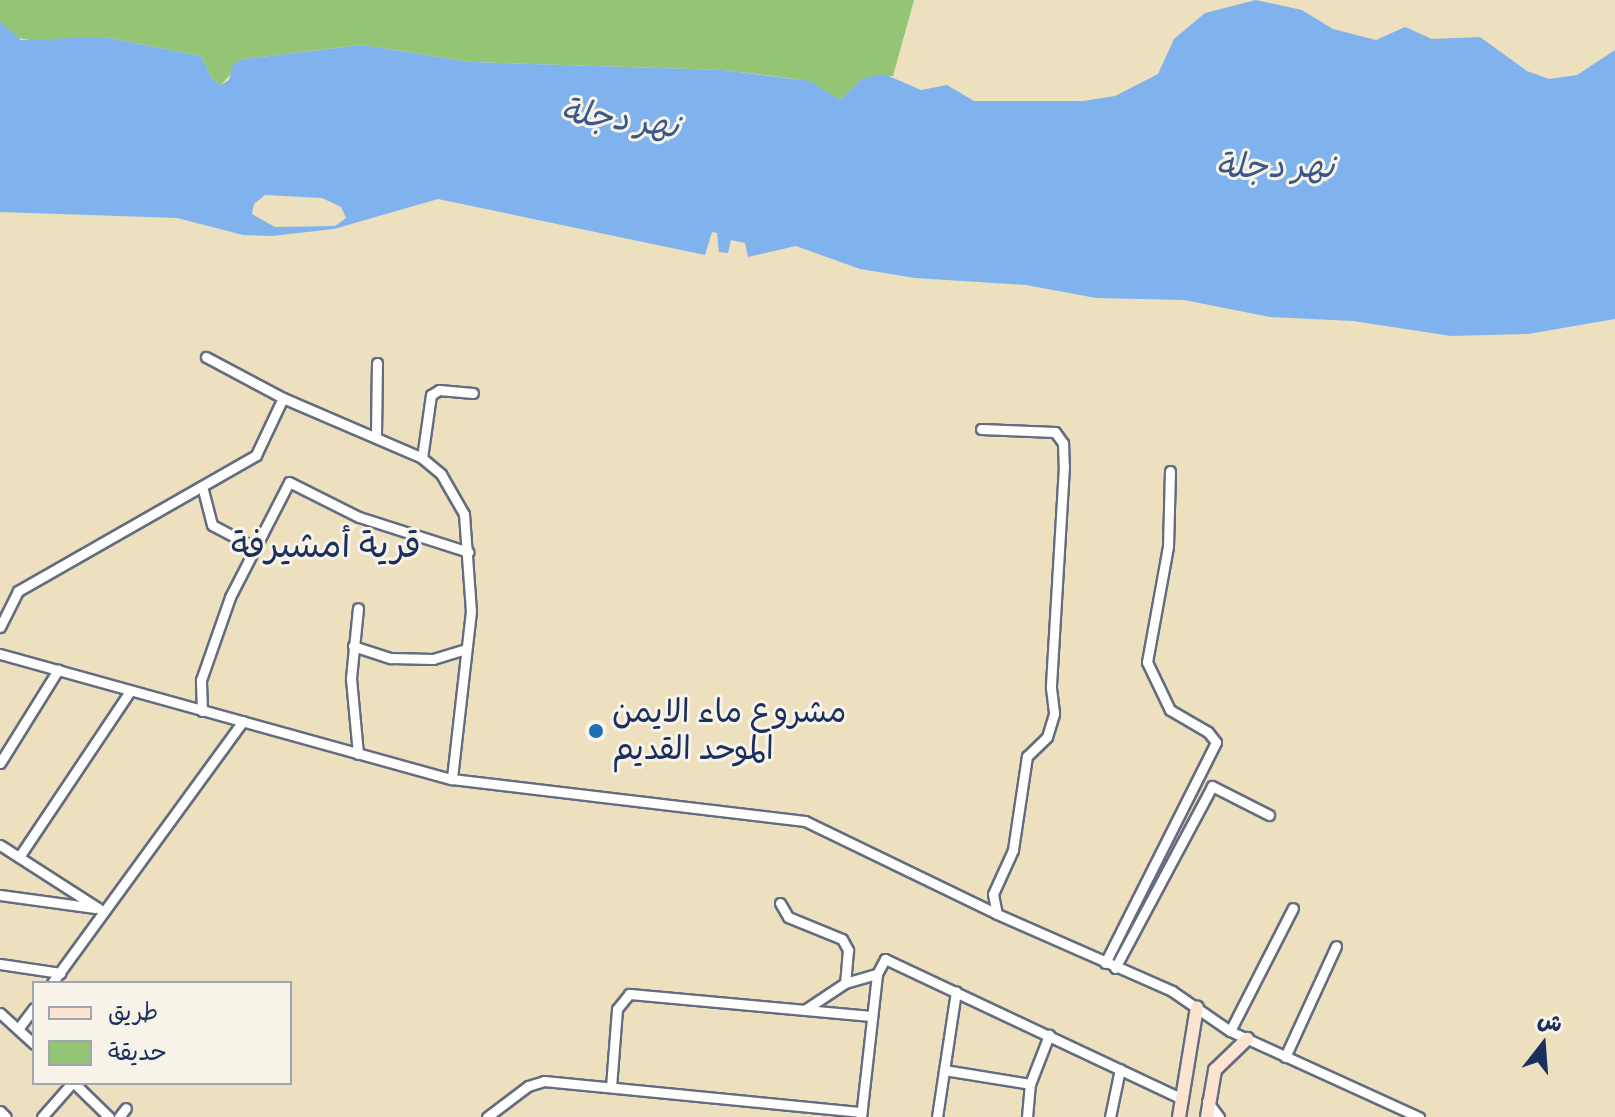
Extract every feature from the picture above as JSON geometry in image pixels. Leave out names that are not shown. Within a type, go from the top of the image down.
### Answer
[{"type":"main road","points":[[1178,1111],[1189,1074],[1197,1007]]},
{"type":"main road","points":[[1207,1117],[1206,1100],[1211,1080],[1228,1053],[1247,1039]]},
{"type":"main road","points":[[1189,1074],[1211,1080]]},
{"type":"street","points":[[206,357],[283,398],[376,434],[422,458],[441,474],[464,514],[469,552],[471,611],[463,650],[452,779]]},
{"type":"street","points":[[376,434],[377,363]]},
{"type":"street","points":[[422,458],[431,395],[439,390],[473,393]]},
{"type":"street","points":[[0,627],[18,591],[261,451],[283,398]]},
{"type":"street","points":[[981,429],[1055,432],[1063,443],[1064,466],[1053,725],[1027,756],[1013,850],[993,894],[997,914]]},
{"type":"street","points":[[1110,966],[1216,742],[1208,732],[1170,710],[1147,662],[1168,547],[1170,471]]},
{"type":"street","points":[[202,711],[201,680],[218,630],[289,482],[359,517],[469,552]]},
{"type":"street","points":[[202,486],[212,525],[256,548]]},
{"type":"street","points":[[358,608],[353,646],[358,754]]},
{"type":"street","points":[[353,646],[405,658],[433,659],[463,650]]},
{"type":"street","points":[[0,654],[452,779],[805,821],[1197,1007],[1230,1031],[1419,1117]]},
{"type":"street","points":[[0,763],[58,670]]},
{"type":"street","points":[[19,857],[130,691]]},
{"type":"street","points":[[54,981],[102,908],[243,721]]},
{"type":"street","points":[[1110,966],[1212,786],[1269,815]]},
{"type":"street","points":[[0,845],[102,908]]},
{"type":"street","points":[[0,895],[102,908]]},
{"type":"street","points":[[780,903],[788,917],[842,939],[849,957],[845,983]]},
{"type":"street","points":[[1230,1031],[1293,908]]},
{"type":"street","points":[[1285,1057],[1336,946]]},
{"type":"street","points":[[487,1117],[538,1081],[861,1114],[877,974],[888,959],[1120,1069],[1178,1111]]},
{"type":"street","points":[[0,964],[60,973]]},
{"type":"street","points":[[805,1009],[845,983],[877,974]]},
{"type":"street","points":[[937,1117],[956,991]]},
{"type":"street","points":[[611,1087],[617,1009],[629,994],[872,1016]]},
{"type":"street","points":[[18,1029],[32,1011]]},
{"type":"street","points":[[0,1013],[32,1042]]},
{"type":"street","points":[[1027,1117],[1030,1084],[1049,1035]]},
{"type":"street","points":[[1110,1117],[1120,1069]]},
{"type":"street","points":[[944,1070],[1030,1084]]},
{"type":"street","points":[[42,1117],[71,1085]]},
{"type":"street","points":[[75,1085],[109,1117]]},
{"type":"street","points":[[1206,1100],[1219,1117]]},
{"type":"street","points":[[0,1111],[6,1117]]},
{"type":"green space","points":[[0,0],[914,0],[893,76],[863,78],[840,100],[797,79],[723,70],[471,62],[362,45],[244,59],[221,85],[212,79],[201,56],[104,37],[48,43],[12,37],[0,22]]},
{"type":"water","name":"نهر دجلة","points":[[1256,0],[1302,10],[1333,29],[1376,40],[1405,27],[1432,39],[1480,37],[1527,71],[1549,79],[1577,75],[1615,50],[1615,319],[1528,334],[1451,336],[1353,321],[1270,317],[1184,300],[1096,298],[1026,285],[915,278],[860,269],[796,246],[748,257],[745,243],[731,240],[728,253],[719,252],[717,233],[712,232],[705,255],[438,199],[334,229],[272,236],[243,235],[177,218],[0,212],[0,22],[21,40],[104,37],[201,56],[212,79],[221,85],[229,80],[233,64],[244,59],[362,45],[471,62],[723,70],[810,81],[840,100],[863,78],[884,74],[921,90],[947,85],[974,101],[1083,101],[1115,96],[1158,74],[1174,39],[1205,13]],"holes":[[[265,195],[322,198],[341,207],[346,218],[335,226],[275,227],[252,214],[254,204]]]},
{"type":"place","name":"مشروع ماء الايمن الموحد القديم","points":[[596,731]]},
{"type":"district","name":"قرية أمشيرفة","points":[[326,546]]}]
